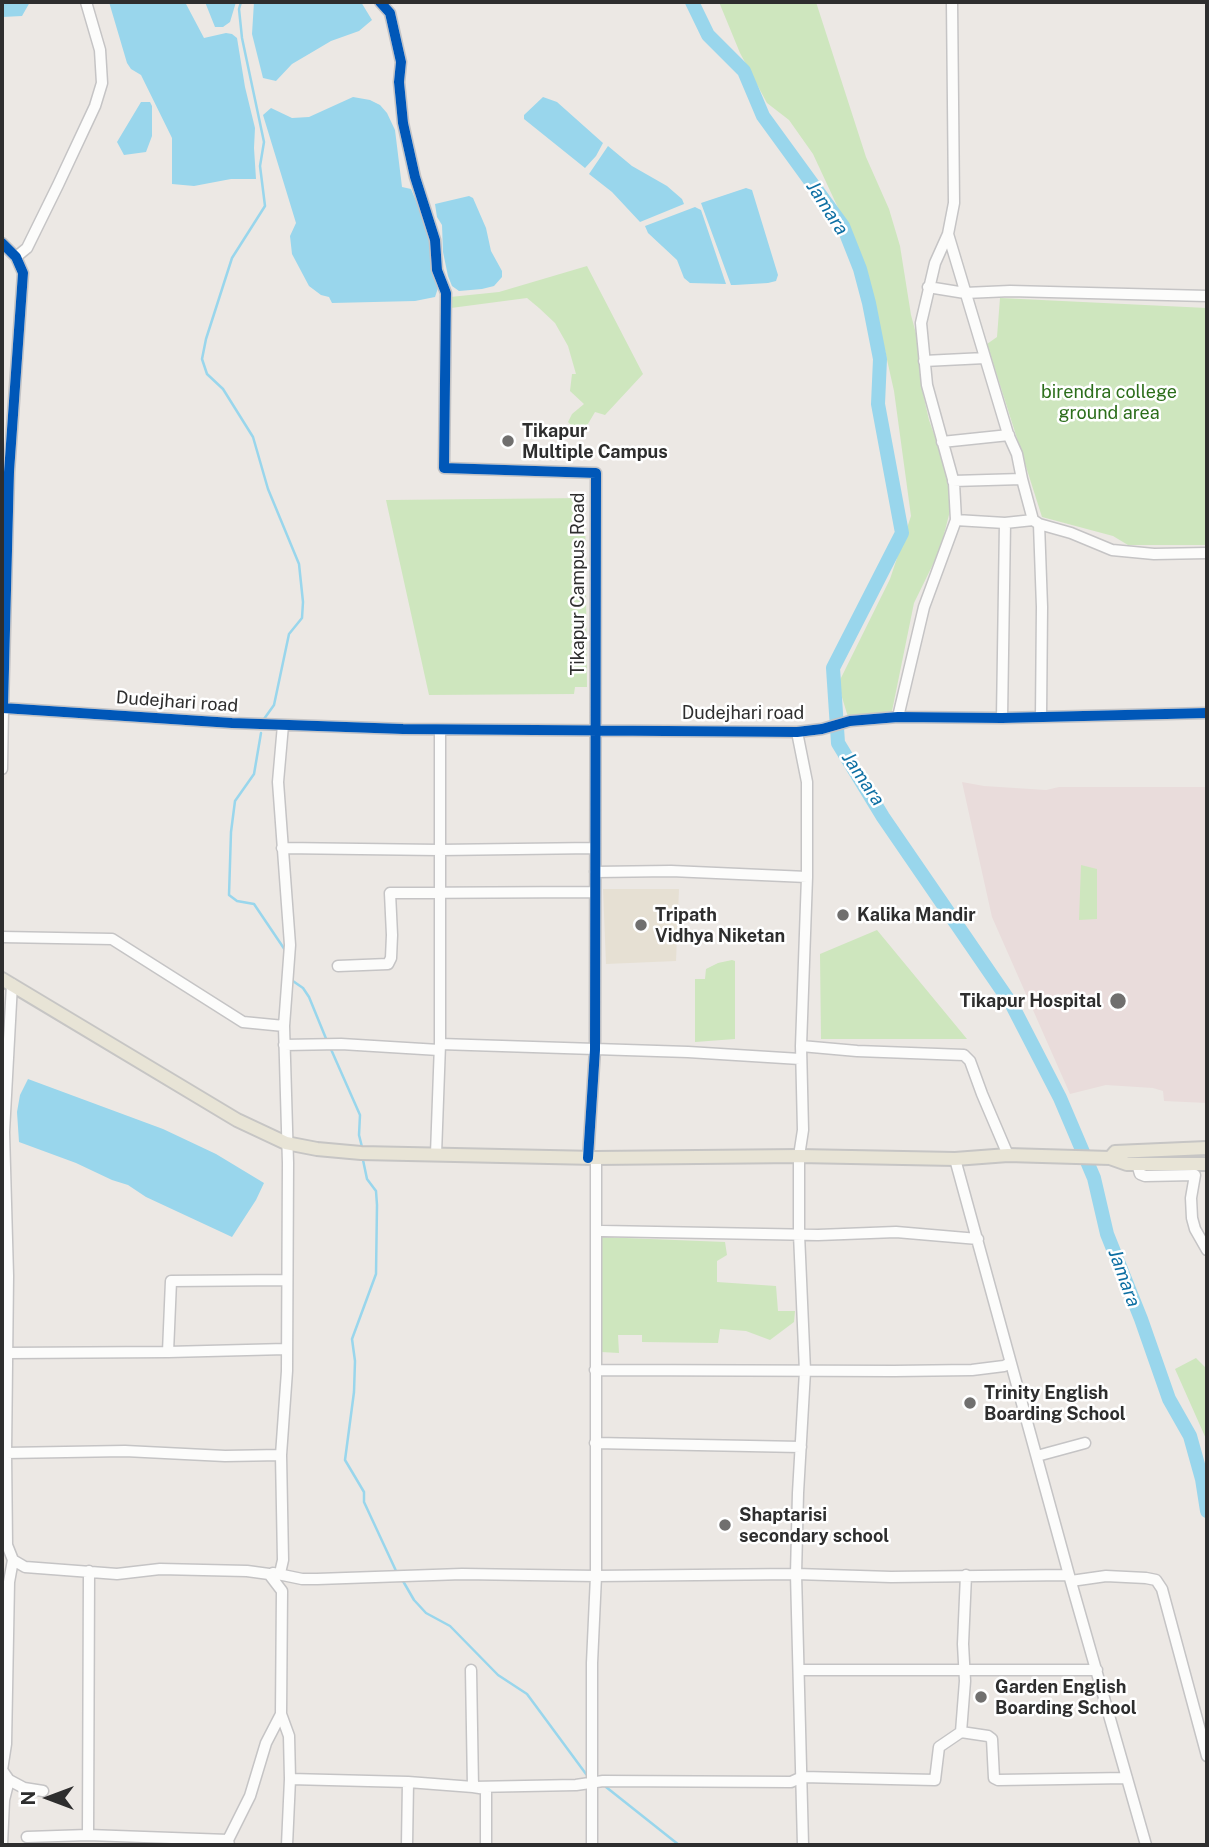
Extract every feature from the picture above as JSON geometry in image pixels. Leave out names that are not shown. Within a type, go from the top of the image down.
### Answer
[{"type":"main road","points":[[7,982],[237,1120],[286,1143],[317,1149],[356,1153],[592,1158],[955,1158],[1009,1155],[1107,1158],[1115,1162],[1137,1164],[1207,1164]]},
{"type":"main road","points":[[1107,1158],[1115,1152],[1207,1148]]},
{"type":"street","points":[[16,257],[27,247],[58,186],[95,106],[102,83],[100,50],[86,2]]},
{"type":"street","name":"Tikapur Campus Road","points":[[380,2],[390,13],[401,62],[399,82],[403,123],[415,177],[435,240],[438,270],[446,293],[444,468],[596,473],[595,1050],[592,1158],[596,1576],[592,1663],[592,1845]]},
{"type":"street","points":[[898,717],[924,607],[956,520],[953,481],[927,385],[921,323],[934,263],[948,234],[954,203],[952,2]]},
{"type":"street","points":[[948,234],[1036,522],[1042,607],[1041,717]]},
{"type":"street","points":[[2,243],[16,257],[23,273],[9,472],[2,769]]},
{"type":"street","points":[[928,287],[965,293],[1207,296]]},
{"type":"street","points":[[924,361],[985,358]]},
{"type":"street","points":[[942,442],[1009,435]]},
{"type":"street","points":[[953,481],[1022,479]]},
{"type":"street","points":[[956,520],[1036,522],[1112,550],[1154,554],[1207,553]]},
{"type":"street","points":[[1002,718],[1006,523]]},
{"type":"street","name":"Dudejhari road","points":[[3,708],[283,725],[440,730],[797,732],[822,729],[850,721],[898,717],[1002,718],[1207,713]]},
{"type":"street","points":[[274,1573],[283,1560],[281,1455],[285,1401],[287,1280],[288,1163],[284,1026],[290,945],[278,782],[283,725]]},
{"type":"street","points":[[436,1154],[440,1047],[440,730]]},
{"type":"street","points":[[797,732],[807,782],[807,877],[800,1046],[803,1130],[799,1156],[799,1234],[806,1371],[796,1574],[803,1845]]},
{"type":"street","points":[[282,848],[595,848]]},
{"type":"street","points":[[595,872],[671,871],[807,877]]},
{"type":"street","points":[[338,966],[388,964],[391,958],[392,935],[390,893],[595,892]]},
{"type":"street","points":[[2,937],[112,939],[243,1022],[284,1026]]},
{"type":"street","points":[[7,982],[4,1132],[8,1276],[4,1452],[7,1545],[13,1560],[9,1582],[6,1744],[2,1770],[9,1780],[24,1788],[43,1791]]},
{"type":"street","points":[[284,1045],[688,1052],[800,1059]]},
{"type":"street","points":[[800,1046],[964,1055],[970,1061],[1009,1155]]},
{"type":"street","points":[[955,1158],[1146,1845]]},
{"type":"street","points":[[1137,1164],[1140,1174],[1145,1176],[1207,1175]]},
{"type":"street","points":[[1195,1175],[1191,1198],[1192,1218],[1207,1251]]},
{"type":"street","points":[[602,1231],[845,1235],[896,1232],[978,1239]]},
{"type":"street","points":[[168,1352],[171,1281],[287,1280]]},
{"type":"street","points":[[7,1353],[286,1349]]},
{"type":"street","points":[[595,1370],[972,1370],[1004,1367],[1010,1363]]},
{"type":"street","points":[[595,1443],[801,1447]]},
{"type":"street","points":[[1037,1456],[1085,1443]]},
{"type":"street","points":[[4,1452],[125,1451],[206,1456],[281,1455]]},
{"type":"street","points":[[13,1560],[25,1567],[117,1574],[159,1569],[247,1571],[302,1579],[461,1574],[1146,1577],[1156,1580],[1162,1589],[1207,1756]]},
{"type":"street","points":[[88,1835],[89,1571]]},
{"type":"street","points":[[274,1573],[282,1591],[281,1714],[289,1736],[287,1845]]},
{"type":"street","points":[[961,1732],[966,1575]]},
{"type":"street","points":[[471,1670],[472,1787]]},
{"type":"street","points":[[799,1670],[1097,1670]]},
{"type":"street","points":[[27,1837],[88,1835],[229,1843],[250,1796],[266,1743],[281,1714]]},
{"type":"street","points":[[472,1787],[576,1785],[593,1782],[791,1782],[802,1777],[935,1780],[939,1747],[961,1732],[992,1739],[994,1778],[998,1780],[1127,1778]]},
{"type":"street","points":[[290,1779],[408,1782],[486,1789],[486,1845]]},
{"type":"street","points":[[2,1845],[2,1815],[9,1780]]},
{"type":"street","points":[[407,1845],[408,1782]]},
{"type":"shaded area","name":"Tikapur Hospital","points":[[962,782],[1046,790],[1059,787],[1207,787],[1207,1103],[1164,1101],[1163,1091],[1153,1088],[1106,1085],[1070,1094],[992,917]]},
{"type":"shaded area","name":"Tripath Vidhya Niketan","points":[[603,889],[679,889],[676,961],[606,964]]},
{"type":"green space","points":[[719,2],[816,2],[866,157],[889,209],[900,246],[918,341],[922,389],[929,420],[945,465],[951,507],[940,550],[914,603],[892,711],[848,717],[838,684],[890,579],[911,516],[894,391],[873,297],[860,255],[813,154],[789,120],[767,103],[740,53]]},
{"type":"green space","points":[[587,266],[643,374],[605,415],[595,412],[585,429],[575,429],[568,422],[572,414],[584,404],[570,391],[572,374],[576,374],[568,346],[555,323],[527,298],[451,308],[450,297],[499,292]]},
{"type":"green space","name":"birendra college ground area","points":[[1000,298],[1207,308],[1207,545],[1128,545],[1113,536],[1042,517],[987,344],[997,337]]},
{"type":"green space","points":[[585,498],[587,687],[575,687],[574,694],[429,695],[386,500]]},
{"type":"green space","points":[[1081,865],[1097,869],[1097,919],[1079,920]]},
{"type":"green space","points":[[877,930],[967,1039],[821,1039],[820,954]]},
{"type":"green space","points":[[735,961],[735,1039],[695,1042],[695,979],[705,979],[706,969]]},
{"type":"green space","points":[[600,1237],[725,1242],[727,1255],[717,1261],[717,1282],[776,1286],[778,1311],[795,1311],[794,1322],[770,1340],[746,1331],[720,1329],[718,1343],[642,1342],[642,1335],[618,1335],[619,1353],[601,1352]]},
{"type":"green space","points":[[1196,1358],[1207,1369],[1207,1441],[1175,1369]]},
{"type":"water","points":[[2,2],[30,2],[22,16],[2,17]]},
{"type":"water","points":[[109,2],[185,2],[204,38],[226,33],[237,38],[255,128],[256,179],[231,179],[194,186],[172,184],[172,138],[141,75],[127,63]]},
{"type":"water","points":[[205,2],[236,2],[230,22],[223,27],[215,27]]},
{"type":"water","points":[[254,2],[361,2],[372,20],[359,31],[331,41],[292,64],[276,81],[263,78],[252,34]]},
{"type":"water","points":[[353,97],[380,105],[395,130],[402,187],[411,189],[428,229],[439,285],[435,297],[415,301],[332,303],[329,297],[321,295],[309,286],[292,254],[290,236],[296,223],[263,115],[271,108],[292,118],[309,117]]},
{"type":"water","points":[[543,97],[557,102],[603,143],[585,168],[524,119],[524,115]]},
{"type":"water","points":[[141,102],[150,102],[152,106],[152,136],[146,152],[124,155],[117,142]]},
{"type":"water","points":[[608,146],[632,166],[667,186],[684,204],[640,222],[612,192],[589,174]]},
{"type":"water","points":[[746,188],[752,190],[778,275],[776,281],[768,283],[731,285],[701,203]]},
{"type":"water","points":[[469,196],[473,198],[486,228],[491,251],[502,271],[502,277],[494,286],[459,291],[452,286],[448,276],[443,252],[442,225],[437,217],[435,204]]},
{"type":"water","points":[[695,207],[701,210],[726,284],[690,283],[684,278],[677,260],[648,233],[645,226]]},
{"type":"water","points":[[28,1079],[163,1129],[216,1154],[264,1183],[256,1200],[232,1237],[146,1197],[128,1185],[19,1142],[17,1112],[20,1095]]},
{"type":"waterway","points":[[241,2],[239,9],[242,38],[264,142],[260,166],[265,206],[232,258],[202,359],[207,374],[223,389],[253,437],[268,489],[299,564],[302,618],[289,634],[274,705],[264,719]]},
{"type":"waterway","name":"Jamara","points":[[692,2],[708,35],[744,71],[763,116],[843,226],[860,269],[869,303],[880,359],[878,404],[902,533],[833,668],[838,743],[883,817],[1012,1005],[1060,1098],[1094,1178],[1107,1234],[1169,1399],[1190,1436],[1202,1479],[1207,1511]]},
{"type":"waterway","points":[[261,733],[254,774],[235,801],[229,895],[237,901],[254,904],[285,950]]},
{"type":"waterway","points":[[290,979],[303,988],[309,997],[327,1041]]},
{"type":"waterway","points":[[330,1047],[360,1115],[359,1135],[362,1147]]},
{"type":"waterway","points":[[363,1160],[367,1179],[376,1191],[376,1274],[352,1339],[355,1361],[354,1392],[345,1460],[364,1492],[364,1502],[397,1573]]},
{"type":"waterway","points":[[403,1581],[414,1600],[426,1613],[450,1626],[498,1675],[527,1694],[586,1774]]},
{"type":"waterway","points":[[606,1787],[679,1845]]},
{"type":"cycle path","points":[[380,2],[390,13],[401,62],[399,82],[403,123],[415,177],[435,240],[437,270],[446,293],[444,468],[596,473],[595,1050],[588,1158]]},
{"type":"cycle path","points":[[2,243],[16,257],[23,273],[9,472],[3,708],[232,723],[403,729],[797,732],[822,729],[850,721],[898,717],[1002,718],[1207,713]]},
{"type":"place","name":"Tikapur Multiple Campus","points":[[508,441]]},
{"type":"place","name":"Kalika Mandir","points":[[843,915]]},
{"type":"place","name":"Tripath Vidhya Niketan","points":[[641,925]]},
{"type":"place","name":"Tikapur Hospital","points":[[1118,1001]]},
{"type":"place","name":"Trinity English Boarding School","points":[[970,1403]]},
{"type":"place","name":"Shaptarisi secondary school","points":[[725,1525]]},
{"type":"place","name":"Garden English Boarding School","points":[[981,1697]]}]
